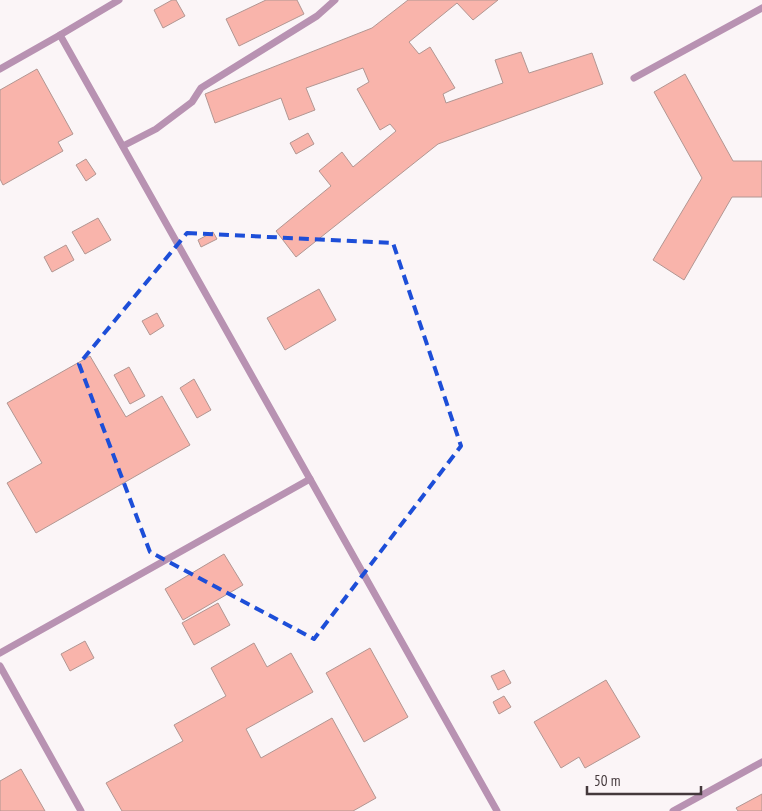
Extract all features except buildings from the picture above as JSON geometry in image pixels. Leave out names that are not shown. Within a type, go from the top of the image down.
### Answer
[{"type":"lane","points":[[0,69],[119,0]]},
{"type":"lane","points":[[124,146],[156,129],[192,102],[201,88],[318,16],[336,0]]},
{"type":"lane","points":[[634,78],[762,8]]},
{"type":"lane","points":[[60,35],[497,811]]},
{"type":"lane","points":[[0,652],[310,479]]},
{"type":"lane","points":[[0,666],[81,811]]},
{"type":"lane","points":[[674,811],[762,762]]},
{"type":"highlighted area","points":[[187,233],[393,243],[461,446],[314,639],[150,552],[79,364]]}]
